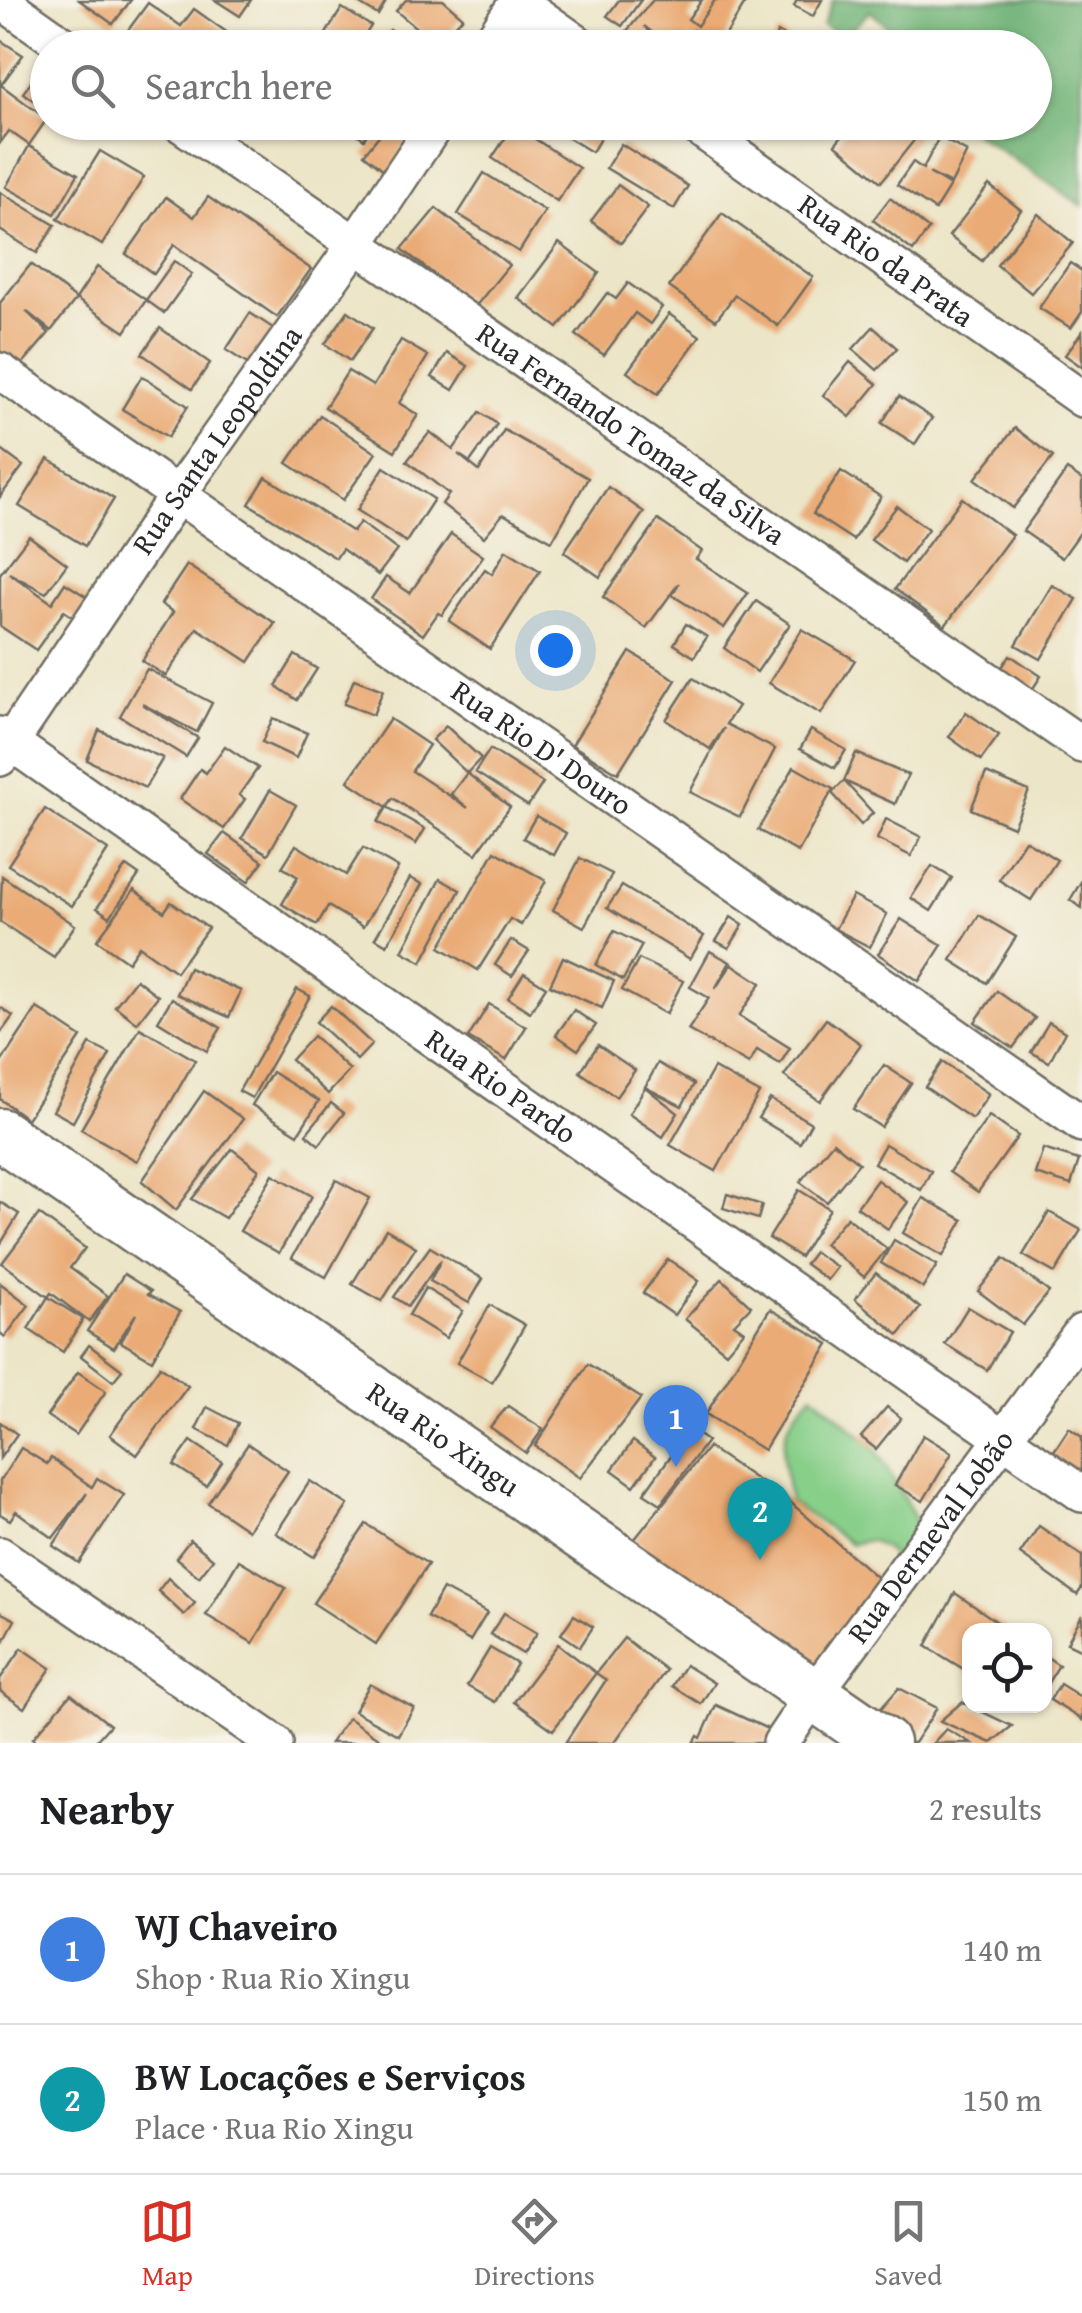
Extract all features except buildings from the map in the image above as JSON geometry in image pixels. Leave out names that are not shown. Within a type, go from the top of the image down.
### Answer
[{"type":"main road","name":"Rua Rio Xingu","points":[[0,1134],[884,1743]]},
{"type":"street","points":[[0,0],[42,30]]},
{"type":"street","points":[[499,30],[518,0],[559,30]]},
{"type":"street","name":"Rua Fernando Tomaz da Silva","points":[[204,140],[1082,745]]},
{"type":"street","name":"Rua Santa Leopoldina","points":[[4,745],[425,140]]},
{"type":"street","name":"Rua Rio da Prata","points":[[715,140],[1082,399]]},
{"type":"street","name":"Rua Rio D' Douro","points":[[0,371],[1082,1124]]},
{"type":"street","name":"Rua Rio Pardo","points":[[4,745],[1004,1436],[1082,1494]]},
{"type":"street","name":"Rua Dermeval Lobão","points":[[781,1743],[1082,1332]]},
{"type":"street","points":[[0,1555],[275,1743]]},
{"type":"green space","points":[[833,0],[1082,0],[1082,206],[985,140],[1052,140],[1052,30],[892,30],[870,11],[852,30],[823,26]]},
{"type":"green space","points":[[813,1394],[876,1449],[916,1520],[920,1540],[899,1566],[886,1549],[869,1540],[851,1544],[790,1502],[784,1457],[786,1431]]},
{"type":"place","name":"WJ Chaveiro","points":[[676,1467]]},
{"type":"place","name":"BW Locações e Serviços","points":[[760,1560]]}]
